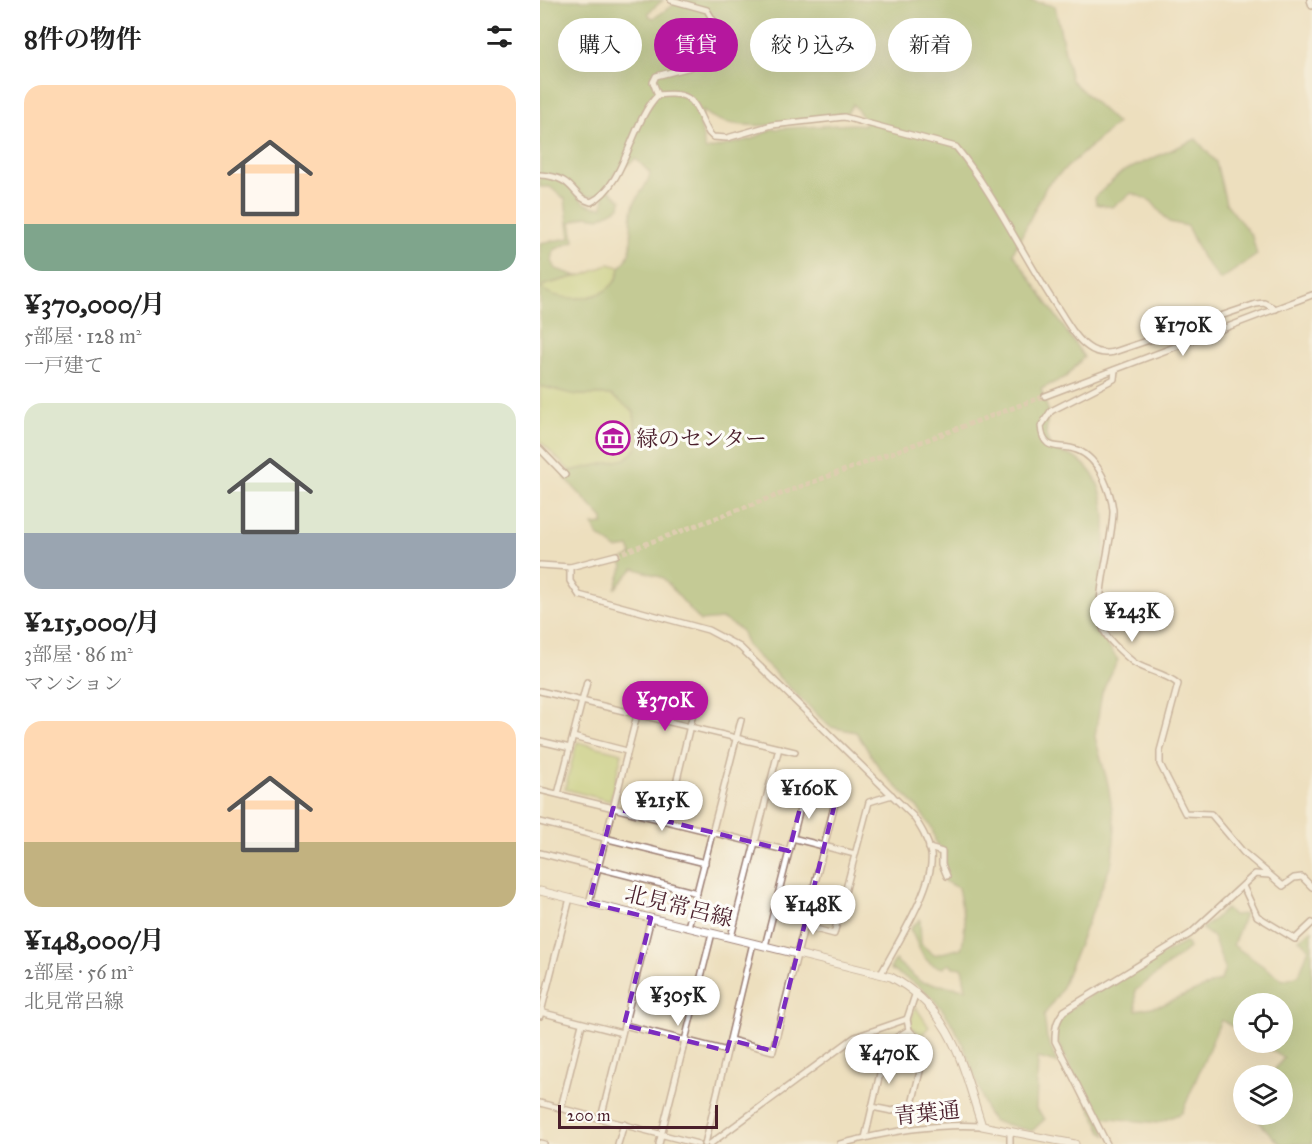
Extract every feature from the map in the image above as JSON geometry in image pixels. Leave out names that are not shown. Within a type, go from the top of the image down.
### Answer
[{"type":"main road","name":"北見常呂線","points":[[540,891],[881,974],[916,992],[938,1014],[950,1035],[982,1126]]},
{"type":"main road","points":[[982,1126],[1076,1144]]},
{"type":"street","points":[[658,94],[653,82],[656,76],[691,68],[691,60],[682,45],[684,37],[690,35],[712,43],[718,38],[716,25],[707,10],[671,0]]},
{"type":"street","points":[[1310,0],[1312,6]]},
{"type":"street","points":[[540,175],[565,180],[583,199],[591,202],[596,200],[616,175],[646,109],[658,94],[674,93],[691,99],[697,105],[706,128],[713,137],[735,136],[772,125],[844,117],[951,144],[983,187],[1034,274],[1080,340],[1099,352],[1114,352],[1256,304],[1263,303],[1276,309]]},
{"type":"street","points":[[1045,396],[1312,295]]},
{"type":"street","points":[[1115,370],[1114,379],[1051,411],[1042,422],[1042,436],[1047,443],[1059,448],[1075,449],[1086,455],[1101,473],[1109,492],[1113,520],[1101,600],[1102,625],[1107,637],[1133,661],[1178,684],[1160,758],[1163,773],[1181,808],[1193,815],[1211,814],[1243,852],[1283,886],[1294,878],[1302,877],[1312,887]]},
{"type":"street","points":[[540,449],[565,475]]},
{"type":"street","points":[[540,565],[570,567],[616,555]]},
{"type":"street","points":[[570,567],[570,581],[579,595],[708,630],[741,647],[913,816],[925,833],[929,848],[930,871],[924,889],[881,974]]},
{"type":"street","points":[[558,794],[587,682]]},
{"type":"street","points":[[540,691],[795,752]]},
{"type":"street","points":[[667,821],[694,709]]},
{"type":"street","points":[[589,903],[637,715]]},
{"type":"street","points":[[688,927],[741,720]]},
{"type":"street","points":[[573,737],[627,751]]},
{"type":"street","points":[[540,741],[570,748]]},
{"type":"street","points":[[731,938],[779,748]]},
{"type":"street","points":[[730,1040],[773,1051],[836,800],[812,776],[808,777],[765,946]]},
{"type":"street","points":[[540,790],[789,851]]},
{"type":"street","points":[[804,926],[834,934],[868,801],[892,795]]},
{"type":"street","points":[[540,822],[705,863]]},
{"type":"street","points":[[792,838],[855,854]]},
{"type":"street","points":[[929,848],[942,852],[942,864],[947,876]]},
{"type":"street","points":[[540,854],[698,892]]},
{"type":"street","points":[[1107,1144],[1058,1046],[1056,1023],[1064,1011],[1191,934],[1255,874],[1270,875]]},
{"type":"street","points":[[1243,886],[1257,916],[1295,939],[1312,923]]},
{"type":"street","points":[[570,898],[540,1014],[622,1034]]},
{"type":"street","points":[[602,1118],[651,918]]},
{"type":"street","points":[[659,1144],[712,933]]},
{"type":"street","points":[[705,1144],[753,943]]},
{"type":"street","points":[[872,1107],[892,1111],[912,1104],[926,1047],[909,1030],[907,1019],[916,992]]},
{"type":"street","points":[[710,1144],[855,1037],[907,1019]]},
{"type":"street","points":[[561,1108],[582,1024]]},
{"type":"street","points":[[624,1025],[727,1051]]},
{"type":"street","points":[[865,1138],[887,1043],[909,1030]]},
{"type":"street","points":[[540,1103],[698,1144]]},
{"type":"street","points":[[618,1144],[624,1124]]},
{"type":"street","name":"青葉通","points":[[840,1144],[949,1124],[982,1126]]},
{"type":"street","points":[[1010,1131],[1010,1144]]},
{"type":"highlighted area","points":[[808,777],[836,799],[773,1051],[730,1040],[727,1051],[624,1025],[651,918],[589,903],[613,808],[789,851]]},
{"type":"green space","points":[[540,0],[663,0],[649,12],[649,16],[654,18],[678,2],[677,0],[1027,0],[1055,6],[1071,80],[1117,123],[1047,185],[1013,253],[1084,357],[1066,377],[1041,389],[1048,410],[1046,435],[1051,450],[1077,459],[1092,473],[1101,491],[1105,512],[1105,535],[1096,623],[1101,636],[1118,660],[1102,692],[1095,737],[1108,784],[1115,828],[1112,862],[1060,992],[1044,1015],[1047,1038],[1057,1063],[1038,1058],[1036,1109],[1045,1119],[1032,1131],[993,1121],[987,1113],[963,1046],[946,1014],[921,988],[890,969],[895,960],[921,982],[966,989],[962,968],[953,967],[950,963],[943,968],[930,963],[922,953],[910,929],[920,919],[921,944],[934,955],[962,948],[965,924],[958,888],[944,881],[946,851],[936,844],[932,828],[917,807],[882,772],[856,732],[830,727],[747,646],[741,630],[723,619],[700,621],[663,578],[634,568],[615,589],[623,566],[620,561],[632,555],[629,547],[616,549],[597,535],[593,525],[603,524],[603,519],[564,477],[570,471],[626,459],[637,448],[634,412],[611,395],[576,395],[540,386],[540,243],[570,238],[565,199],[550,187],[540,187]],"holes":[[[853,104],[865,120],[865,125],[772,129],[752,139],[706,150],[700,126],[703,110],[715,119],[751,126],[792,123],[847,113]],[[636,159],[650,173],[633,207],[631,246],[617,278],[610,287],[589,297],[564,297],[542,289],[544,285],[577,276],[556,269],[552,261],[554,250],[574,241],[571,222],[587,216],[599,218],[620,207],[621,200],[609,190],[614,174]],[[577,188],[587,196],[604,194],[603,207],[586,204],[574,192]]]},
{"type":"green space","points":[[1196,139],[1216,162],[1226,203],[1252,236],[1257,255],[1220,280],[1202,257],[1187,226],[1169,222],[1151,201],[1132,193],[1112,207],[1096,204],[1095,197],[1122,172]]},
{"type":"green space","points":[[609,264],[620,267],[617,278],[601,293],[576,298],[552,294],[542,289],[544,285],[587,274]]},
{"type":"green space","points":[[540,386],[576,395],[611,395],[634,411],[637,448],[626,459],[570,471],[540,441]]},
{"type":"green space","points":[[577,742],[622,753],[610,801],[565,789]]},
{"type":"green space","points":[[1226,909],[1233,915],[1245,914],[1233,945],[1283,980],[1299,975],[1309,948],[1299,939],[1312,930],[1312,1144],[1280,1144],[1262,1125],[1293,1125],[1293,1065],[1278,1065],[1284,1058],[1276,1053],[1293,1053],[1293,993],[1233,993],[1233,1027],[1221,1020],[1182,1113],[1157,1123],[1101,1117],[1106,1135],[1102,1132],[1056,1038],[1057,1024],[1077,1004],[1095,992],[1186,942],[1189,948],[1135,991],[1136,1010],[1162,1005],[1221,980],[1225,968],[1213,937],[1202,929]]},
{"type":"green space","points":[[915,1006],[929,1027],[921,1036],[910,1025]]},
{"type":"tunnel","points":[[616,555],[1045,396]]},
{"type":"place","name":"緑のセンター","points":[[613,438]]}]
